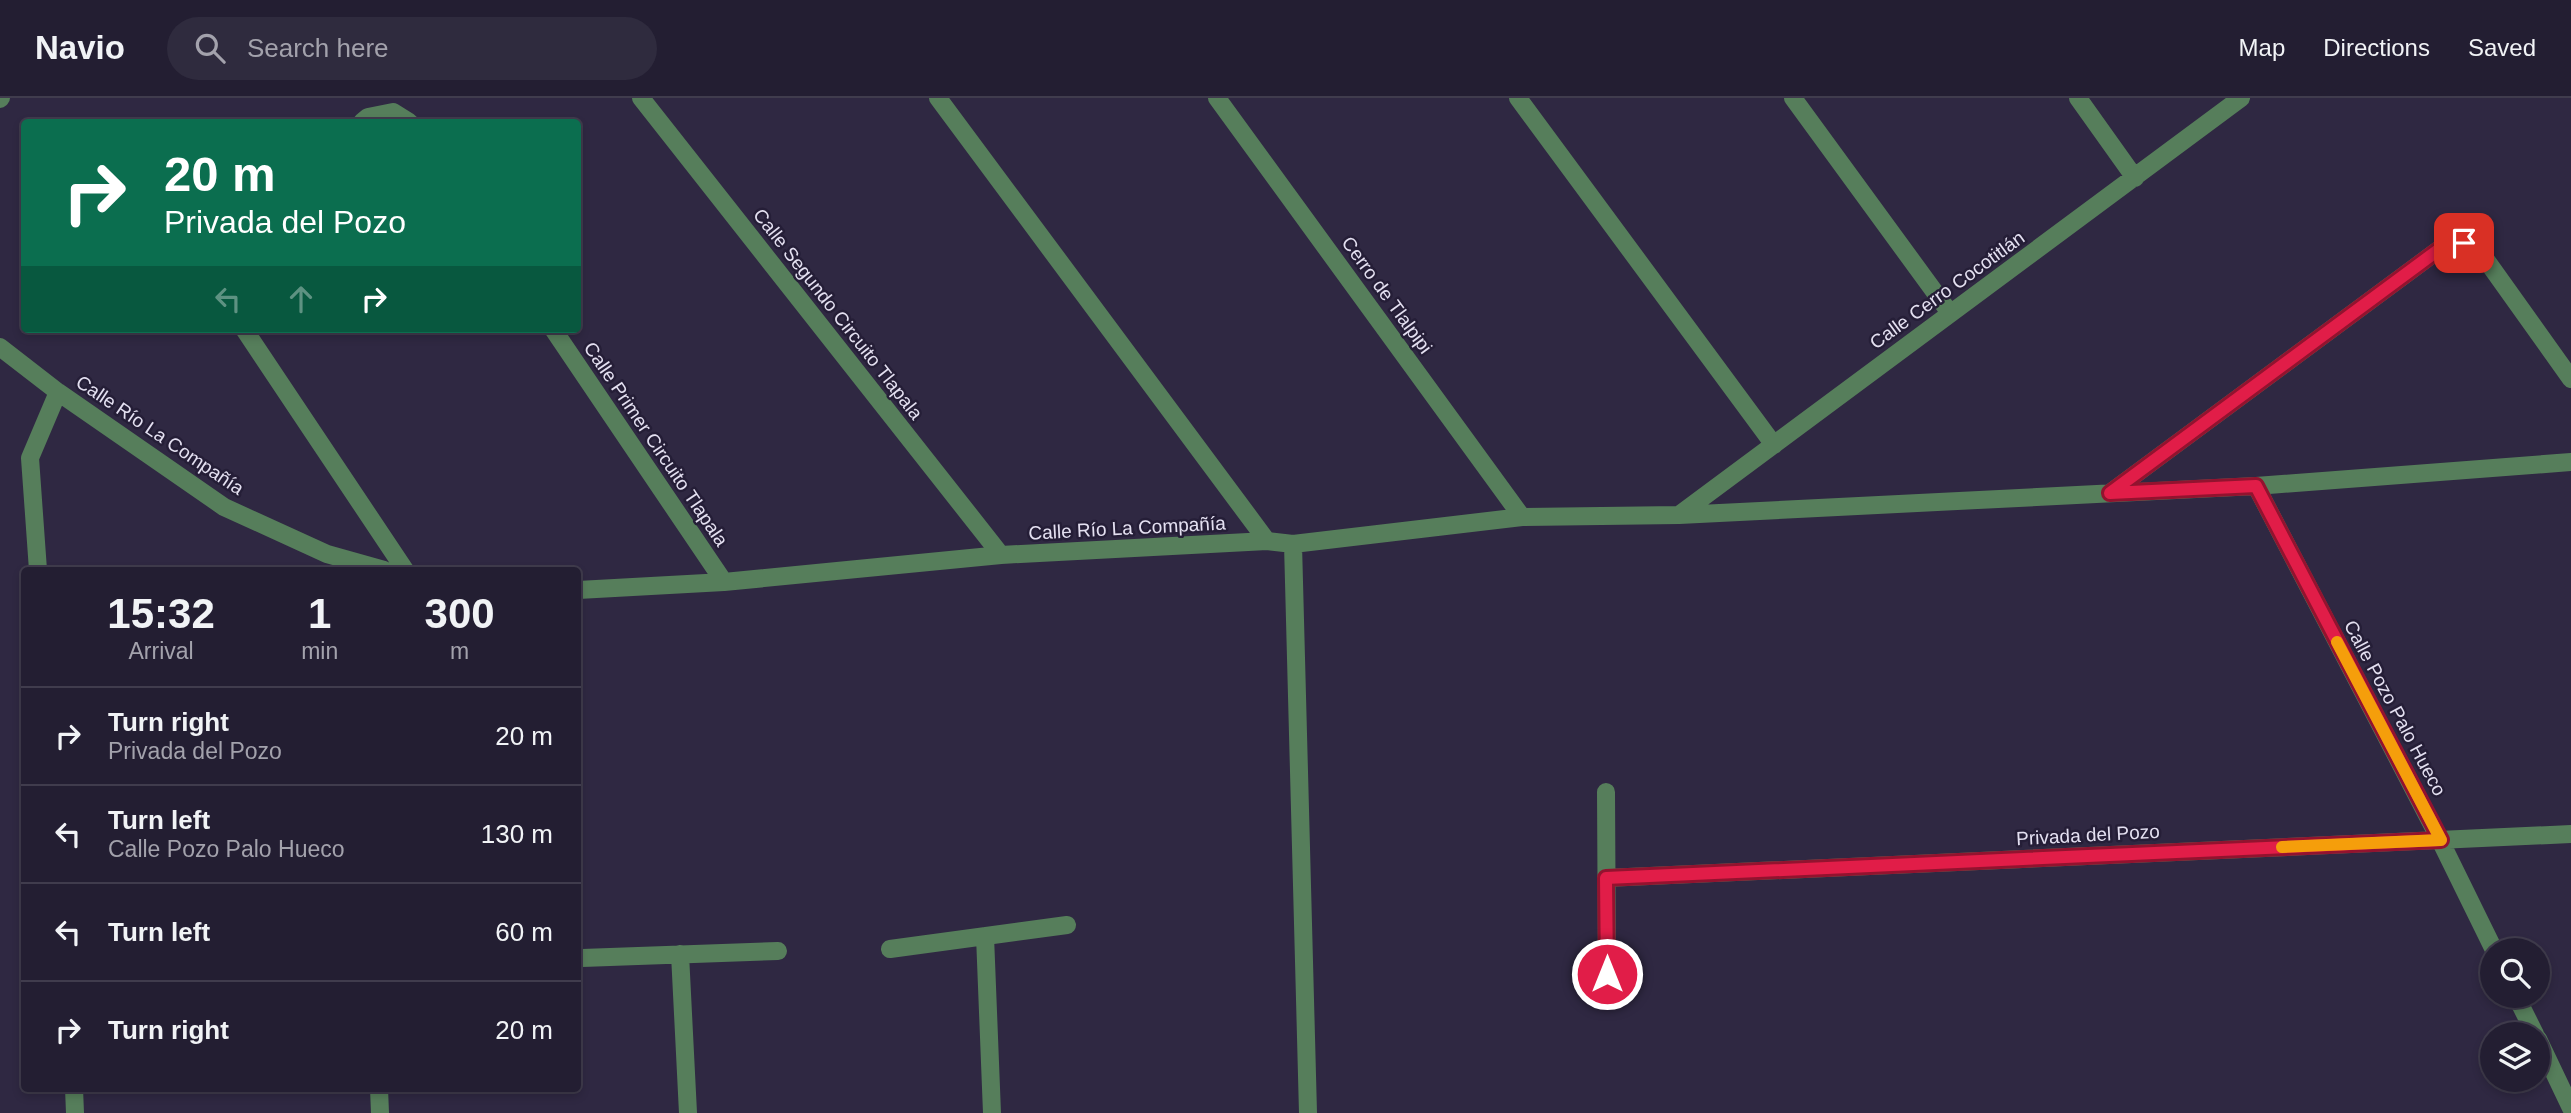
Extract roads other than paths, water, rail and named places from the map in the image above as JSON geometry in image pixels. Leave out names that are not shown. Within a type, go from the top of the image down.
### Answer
[{"type":"street","name":"Calle Segundo Circuito Tlapala","points":[[641,98],[1001,555]]},
{"type":"street","points":[[938,98],[1267,541]]},
{"type":"street","name":"Cerro de Tlalpipi","points":[[1217,98],[1522,517]]},
{"type":"street","points":[[1518,98],[1774,445]]},
{"type":"street","points":[[1793,98],[1950,313]]},
{"type":"street","points":[[2078,98],[2135,178]]},
{"type":"street","name":"Calle Cerro Cocotitlán","points":[[1679,515],[2241,98]]},
{"type":"street","points":[[366,119],[393,112],[404,119]]},
{"type":"street","points":[[2110,493],[2441,248],[2464,243],[2484,257],[2571,379]]},
{"type":"street","points":[[247,333],[403,567]]},
{"type":"street","name":"Calle Primer Circuito Tlapala","points":[[556,333],[724,582]]},
{"type":"street","name":"Calle Río La Compañía","points":[[0,347],[58,392],[224,507],[327,554],[373,567]]},
{"type":"street","points":[[38,567],[30,458],[58,392]]},
{"type":"street","name":"Calle Río La Compañía","points":[[581,590],[724,582],[1001,555],[1267,541],[1293,544],[1522,517],[1679,515],[2256,486],[2571,462]]},
{"type":"street","name":"Calle Pozo Palo Hueco","points":[[2256,486],[2441,840],[2488,938]]},
{"type":"street","points":[[1293,544],[1308,1113]]},
{"type":"street","points":[[1606,792],[1607,974]]},
{"type":"street","name":"Privada del Pozo","points":[[1606,878],[2571,834]]},
{"type":"street","points":[[890,949],[1067,925]]},
{"type":"street","points":[[985,936],[992,1113]]},
{"type":"street","points":[[582,958],[778,951]]},
{"type":"street","points":[[680,954],[688,1113]]},
{"type":"street","points":[[2550,1065],[2571,1108]]},
{"type":"street","points":[[74,1092],[75,1113]]},
{"type":"street","points":[[379,1092],[380,1113]]}]
